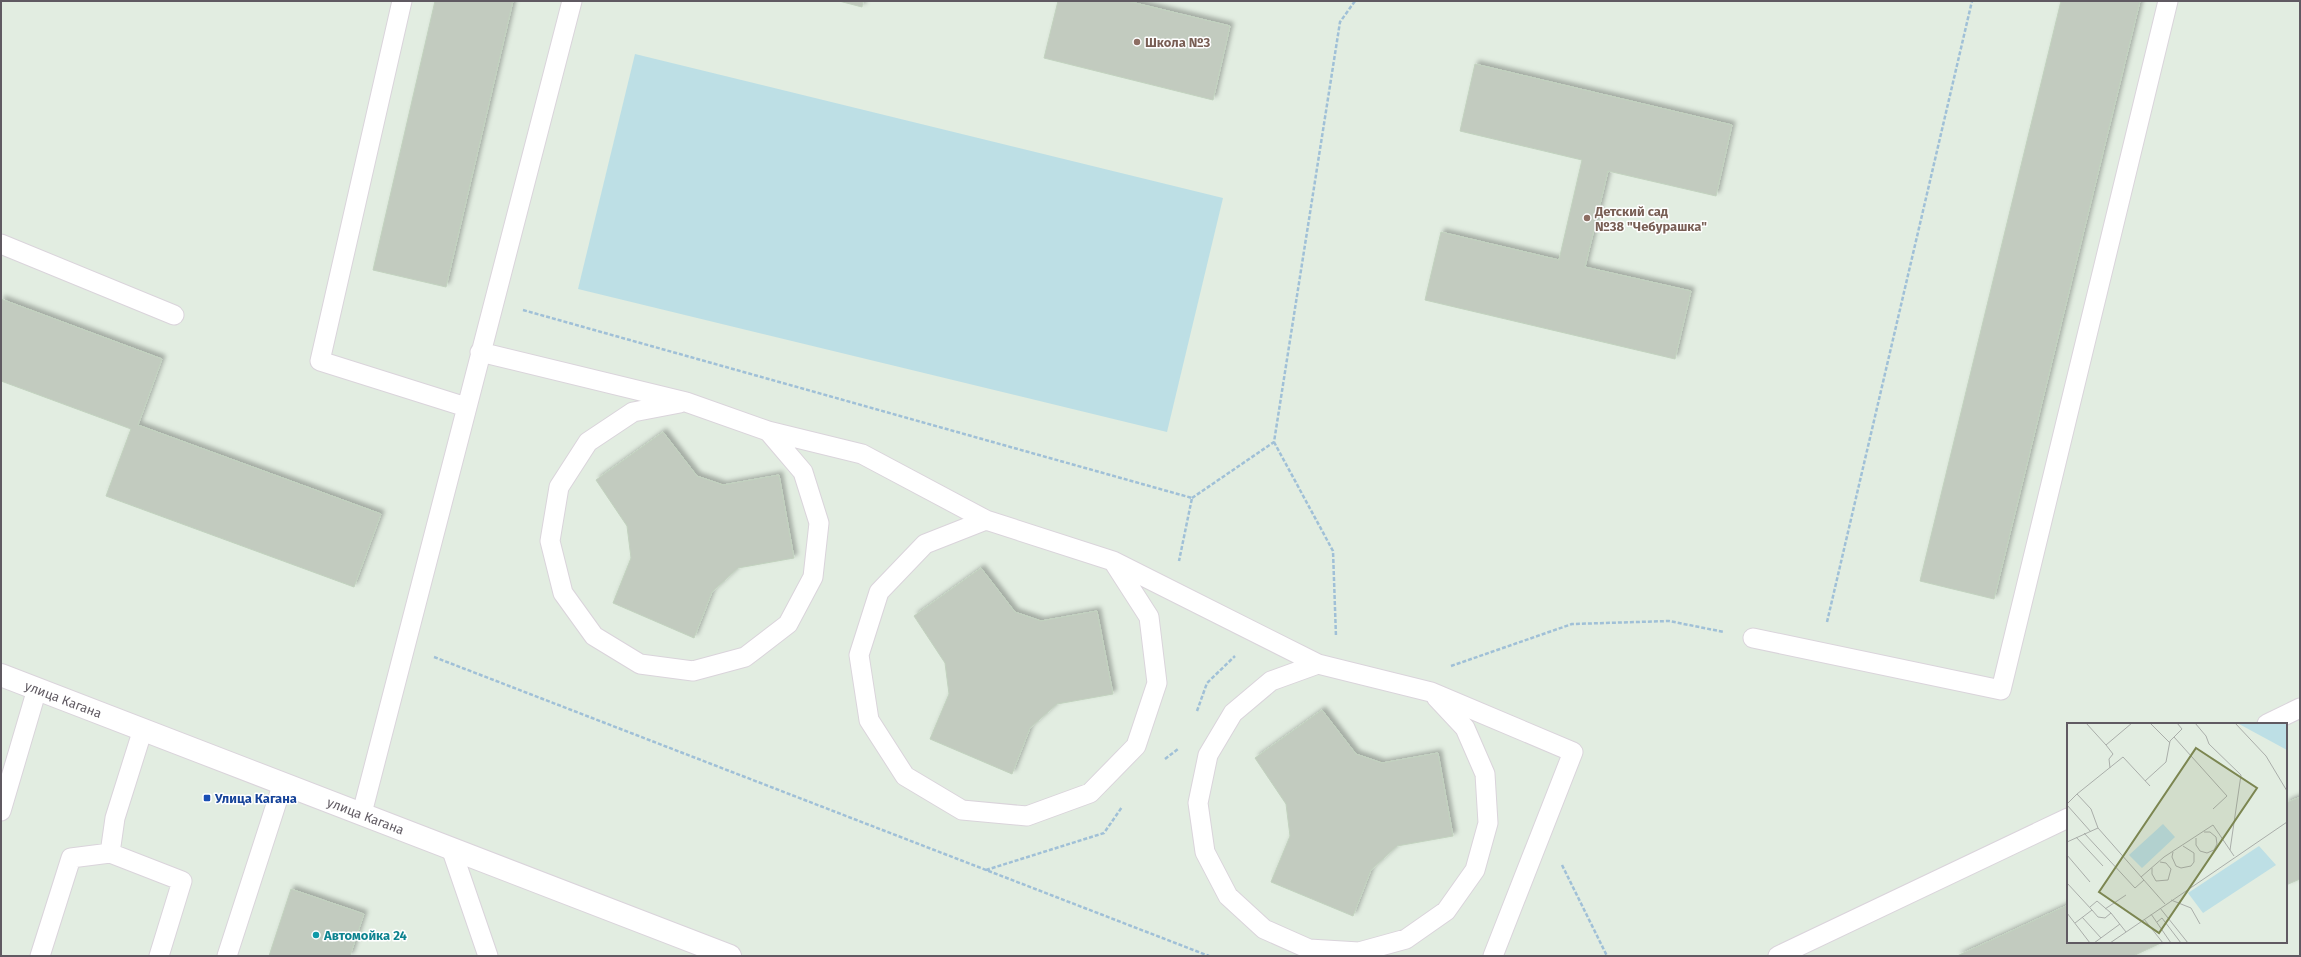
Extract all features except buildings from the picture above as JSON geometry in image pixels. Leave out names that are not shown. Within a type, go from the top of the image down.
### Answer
[{"type":"street","name":"улица Кагана","points":[[1,674],[730,956]]},
{"type":"lane","points":[[402,1],[320,362],[466,407]]},
{"type":"lane","points":[[362,813],[572,1]]},
{"type":"lane","points":[[1754,638],[2001,690],[2168,1]]},
{"type":"lane","points":[[1,244],[174,315]]},
{"type":"lane","points":[[480,352],[686,402],[768,431],[862,454],[986,520],[1114,561],[1318,664],[1431,692],[1573,752],[1494,956]]},
{"type":"lane","points":[[686,402],[633,412],[588,442],[559,487],[550,541],[563,593],[594,636],[640,664],[693,671],[708,667],[745,657],[788,624],[813,577],[819,523],[803,472],[768,431]]},
{"type":"lane","points":[[986,520],[924,544],[879,592],[859,655],[868,720],[897,764],[905,776],[962,810],[1028,816],[1069,801],[1090,793],[1136,746],[1157,683],[1151,632],[1149,618],[1114,561]]},
{"type":"lane","points":[[1318,664],[1271,681],[1233,712],[1208,755],[1198,803],[1205,852],[1228,896],[1264,929],[1309,949],[1358,952],[1406,939],[1446,911],[1474,870],[1488,823],[1485,774],[1465,728],[1431,692]]},
{"type":"lane","points":[[1,811],[38,689]]},
{"type":"lane","points":[[2269,723],[2300,708]]},
{"type":"lane","points":[[110,853],[115,818],[143,729]]},
{"type":"lane","points":[[228,956],[283,783]]},
{"type":"lane","points":[[1778,956],[2067,818]]},
{"type":"lane","points":[[451,848],[488,956]]},
{"type":"lane","points":[[40,956],[71,858],[110,853],[182,882],[159,956]]},
{"type":"path","points":[[1337,669],[1333,551],[1274,442],[1340,22],[1355,1]]},
{"type":"path","points":[[1820,652],[1972,1]]},
{"type":"path","points":[[494,302],[1192,498]]},
{"type":"path","points":[[1173,592],[1192,498],[1274,442]]},
{"type":"path","points":[[1400,684],[1572,624],[1670,621],[1754,638]]},
{"type":"path","points":[[404,646],[1209,956]]},
{"type":"path","points":[[1543,828],[1607,956]]},
{"type":"shaded area","points":[[635,54],[1223,198],[1167,432],[578,289]]},
{"type":"place","name":"Школа №3","points":[[1137,42]]},
{"type":"place","name":"Детский сад №38 \"Чебурашка\"","points":[[1587,218]]},
{"type":"place","name":"Улица Кагана","points":[[207,798]]},
{"type":"place","name":"Автомойка 24","points":[[316,935]]}]
